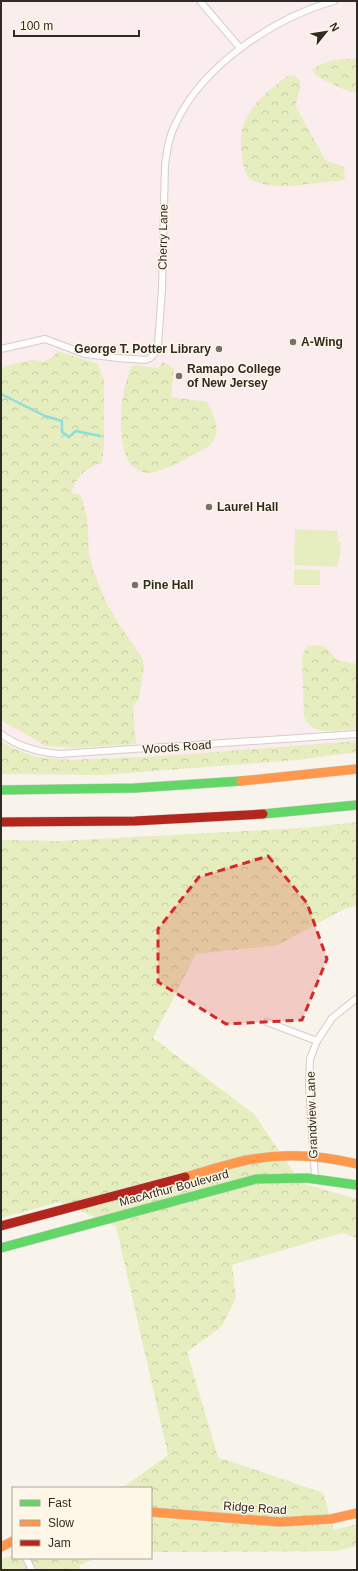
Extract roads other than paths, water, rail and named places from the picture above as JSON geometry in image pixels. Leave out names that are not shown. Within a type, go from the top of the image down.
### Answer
[{"type":"main road","points":[[1,790],[76,790],[205,784],[357,769]]},
{"type":"main road","points":[[1,822],[88,824],[176,820],[357,805]]},
{"type":"main road","name":"MacArthur Boulevard","points":[[1,1226],[253,1159],[284,1156],[313,1156],[357,1164]]},
{"type":"main road","name":"MacArthur Boulevard","points":[[1,1248],[256,1179],[287,1176],[315,1177],[357,1185]]},
{"type":"main road","name":"Ridge Road","points":[[152,1512],[195,1514],[271,1523],[318,1520],[357,1513]]},
{"type":"main road","points":[[1,1547],[12,1542]]},
{"type":"street","points":[[200,1],[240,48],[301,13],[334,1]]},
{"type":"street","name":"Cherry Lane","points":[[1,349],[45,339],[85,354],[145,360],[149,359],[155,354],[158,345],[162,289],[164,180],[168,146],[175,124],[194,93],[240,48]]},
{"type":"street","name":"Woods Road","points":[[1,734],[17,744],[37,751],[73,754],[357,734]]},
{"type":"street","name":"Grandview Lane","points":[[315,1177],[309,1086],[310,1059],[317,1042],[332,1018],[357,998]]},
{"type":"street","points":[[267,1022],[317,1042]]},
{"type":"street","points":[[26,1559],[32,1570]]},
{"type":"waterway","points":[[1,394],[45,416],[62,421],[62,432],[69,437],[76,431],[100,436]]},
{"type":"place","name":"A-Wing","points":[[293,342]]},
{"type":"place","name":"George T. Potter Library","points":[[219,349]]},
{"type":"place","name":"Ramapo College of New Jersey","points":[[179,376]]},
{"type":"place","name":"Laurel Hall","points":[[209,507]]},
{"type":"place","name":"Pine Hall","points":[[135,585]]}]
